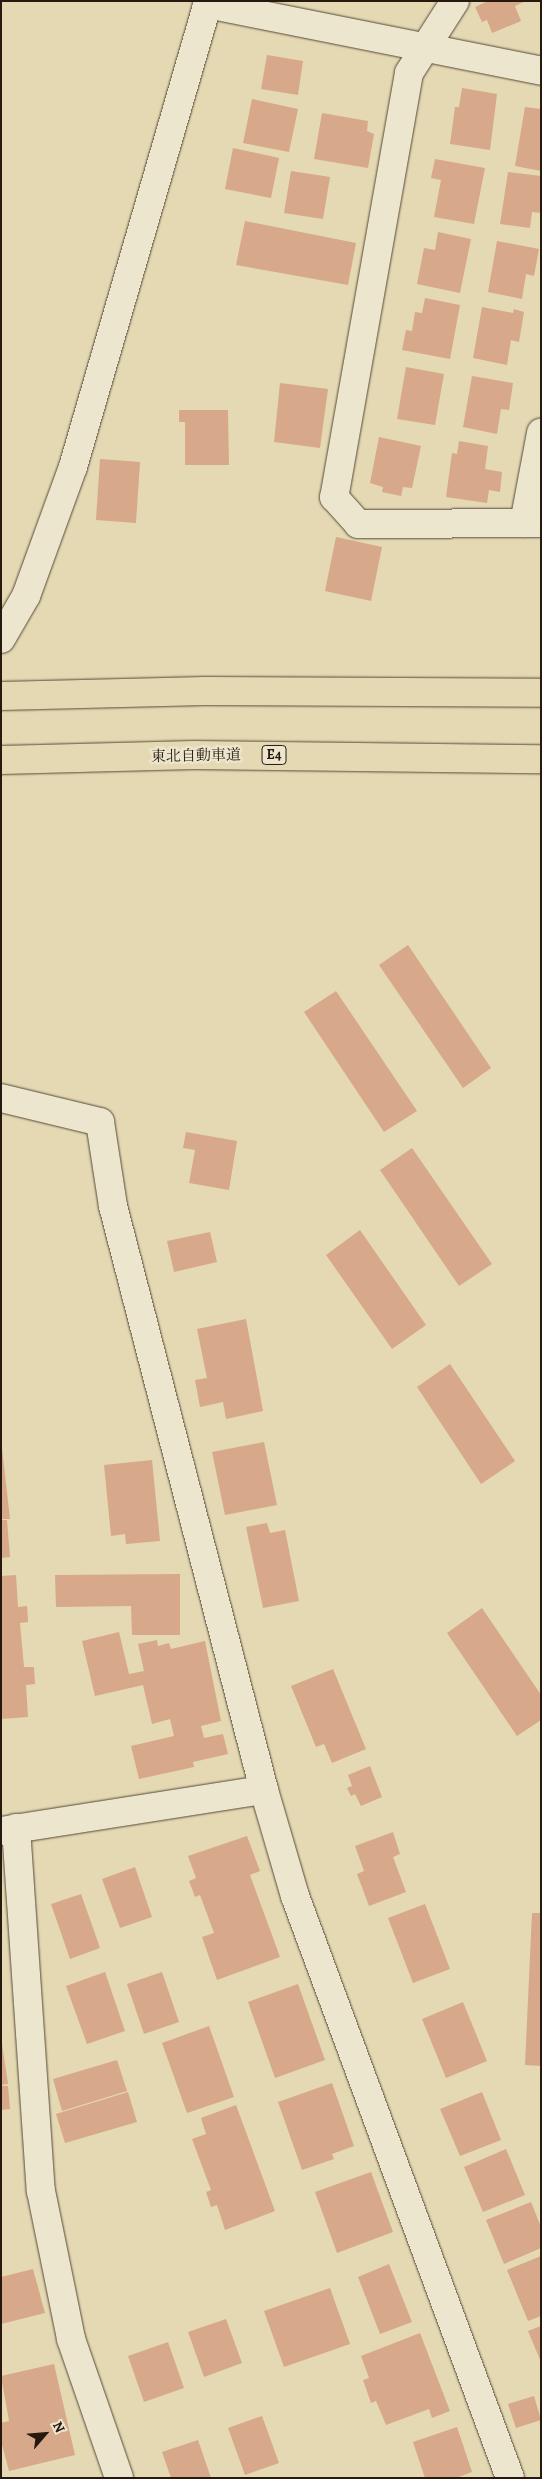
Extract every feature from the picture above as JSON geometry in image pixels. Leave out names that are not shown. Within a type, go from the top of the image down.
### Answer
[{"type":"highway","points":[[12,696],[205,691],[541,693]]},
{"type":"highway","name":"東北自動車道","points":[[4,759],[399,755],[541,758]]},
{"type":"street","points":[[455,1],[409,73],[334,497],[358,524],[532,523],[541,433]]},
{"type":"street","points":[[1,639],[14,596],[73,467],[208,2],[424,49],[497,60],[541,71]]},
{"type":"street","points":[[1,1098],[100,1122],[113,1206],[264,1790],[295,1896],[510,2478]]},
{"type":"street","points":[[119,2478],[71,2338],[41,2191],[9,1830],[264,1790]]},
{"type":"building","points":[[488,1],[526,1],[515,6],[521,21],[492,33],[487,20],[482,22],[475,7]]},
{"type":"building","points":[[267,55],[303,61],[298,95],[261,89]]},
{"type":"building","points":[[462,88],[497,94],[490,150],[450,144],[455,107],[459,107]]},
{"type":"building","points":[[252,99],[298,109],[289,152],[243,143]]},
{"type":"building","points":[[525,107],[541,109],[541,171],[515,166]]},
{"type":"building","points":[[322,113],[368,121],[367,131],[374,134],[368,168],[314,159]]},
{"type":"building","points":[[233,148],[279,158],[271,198],[225,189]]},
{"type":"building","points":[[435,159],[485,168],[474,224],[434,217],[441,180],[431,178]]},
{"type":"building","points":[[291,171],[330,177],[323,219],[284,213]]},
{"type":"building","points":[[508,172],[541,176],[541,213],[532,212],[530,228],[500,224]]},
{"type":"building","points":[[245,221],[356,243],[348,285],[236,265]]},
{"type":"building","points":[[438,232],[471,239],[460,293],[417,284],[424,248],[435,250]]},
{"type":"building","points":[[497,241],[539,249],[534,276],[526,274],[522,299],[488,292]]},
{"type":"building","points":[[425,298],[460,305],[450,359],[402,350],[406,330],[412,331],[415,312],[422,313]]},
{"type":"building","points":[[482,307],[513,313],[514,309],[524,312],[519,342],[511,340],[507,365],[473,358]]},
{"type":"building","points":[[406,367],[444,374],[435,425],[397,419]]},
{"type":"building","points":[[472,376],[513,383],[509,410],[501,409],[497,434],[463,427]]},
{"type":"building","points":[[280,383],[328,389],[320,448],[274,442]]},
{"type":"building","points":[[179,410],[228,410],[229,465],[185,465],[185,422],[179,422]]},
{"type":"building","points":[[379,437],[421,446],[412,488],[403,487],[401,496],[382,492],[383,487],[370,483]]},
{"type":"building","points":[[459,441],[488,446],[485,469],[502,472],[500,492],[489,490],[487,503],[446,497],[452,453],[457,454]]},
{"type":"building","points":[[100,459],[140,462],[136,523],[96,520]]},
{"type":"building","points":[[336,537],[382,547],[371,601],[325,591]]},
{"type":"building","points":[[408,945],[491,1068],[463,1088],[379,965]]},
{"type":"building","points":[[336,991],[417,1111],[384,1132],[304,1012]]},
{"type":"building","points":[[186,1132],[237,1141],[229,1190],[189,1183],[195,1150],[183,1148]]},
{"type":"building","points":[[412,1148],[492,1264],[459,1286],[380,1170]]},
{"type":"building","points":[[360,1230],[426,1325],[392,1349],[326,1255]]},
{"type":"building","points":[[210,1232],[217,1262],[174,1272],[167,1241]]},
{"type":"building","points":[[246,1319],[263,1411],[226,1419],[223,1402],[200,1407],[195,1380],[207,1378],[197,1329]]},
{"type":"building","points":[[450,1364],[515,1461],[481,1484],[417,1387]]},
{"type":"building","points":[[1,1439],[10,1519],[1,1519]]},
{"type":"building","points":[[264,1442],[277,1505],[225,1515],[212,1452]]},
{"type":"building","points":[[152,1460],[160,1541],[126,1544],[125,1534],[111,1536],[104,1465]]},
{"type":"building","points":[[1,1520],[7,1520],[10,1557],[1,1558]]},
{"type":"building","points":[[267,1523],[270,1533],[285,1530],[299,1601],[263,1608],[246,1527]]},
{"type":"building","points":[[180,1574],[180,1635],[132,1635],[131,1606],[56,1607],[55,1575]]},
{"type":"building","points":[[16,1575],[18,1607],[27,1606],[28,1622],[20,1623],[24,1667],[34,1667],[35,1684],[26,1685],[28,1717],[1,1719],[1,1576]]},
{"type":"building","points":[[482,1608],[541,1695],[541,1720],[517,1736],[447,1633]]},
{"type":"building","points":[[119,1632],[129,1674],[144,1671],[138,1644],[157,1640],[158,1646],[169,1643],[171,1649],[205,1641],[221,1721],[201,1726],[204,1738],[223,1734],[228,1754],[193,1762],[194,1767],[139,1779],[131,1746],[174,1736],[170,1719],[152,1724],[143,1685],[95,1696],[82,1641]]},
{"type":"building","points":[[333,1669],[366,1749],[332,1763],[324,1744],[316,1747],[291,1686]]},
{"type":"building","points":[[370,1766],[382,1797],[361,1806],[355,1794],[351,1796],[347,1788],[352,1786],[348,1775]]},
{"type":"building","points":[[393,1832],[400,1854],[393,1857],[406,1892],[369,1906],[357,1874],[364,1871],[355,1846]]},
{"type":"building","points":[[247,1836],[260,1871],[250,1875],[280,1957],[217,1980],[202,1937],[214,1933],[200,1895],[195,1897],[189,1881],[196,1878],[188,1856]]},
{"type":"building","points":[[135,1867],[152,1917],[120,1928],[102,1879]]},
{"type":"building","points":[[81,1894],[100,1948],[70,1959],[51,1904]]},
{"type":"building","points":[[425,1904],[450,1969],[413,1983],[388,1918]]},
{"type":"building","points":[[532,1913],[541,1913],[541,2066],[525,2065]]},
{"type":"building","points":[[105,1972],[125,2031],[87,2044],[66,1986]]},
{"type":"building","points":[[162,1972],[179,2022],[144,2034],[127,1984]]},
{"type":"building","points":[[298,1984],[325,2060],[275,2078],[248,2002]]},
{"type":"building","points":[[463,2002],[487,2061],[446,2078],[422,2019]]},
{"type":"building","points":[[209,2026],[234,2097],[187,2113],[162,2043]]},
{"type":"building","points":[[1,2037],[8,2084],[1,2085]]},
{"type":"building","points":[[117,2060],[127,2091],[62,2111],[53,2079]]},
{"type":"building","points":[[332,2083],[354,2146],[332,2154],[334,2159],[302,2170],[278,2102]]},
{"type":"building","points":[[1,2086],[8,2086],[10,2109],[1,2110]]},
{"type":"building","points":[[128,2092],[137,2122],[65,2143],[56,2114]]},
{"type":"building","points":[[482,2092],[501,2140],[460,2156],[440,2109]]},
{"type":"building","points":[[236,2105],[275,2211],[225,2230],[217,2205],[211,2207],[206,2192],[211,2190],[192,2139],[206,2134],[201,2118]]},
{"type":"building","points":[[506,2149],[525,2195],[483,2212],[464,2167]]},
{"type":"building","points":[[371,2172],[393,2232],[337,2253],[315,2192]]},
{"type":"building","points":[[531,2202],[541,2227],[541,2248],[504,2264],[486,2220]]},
{"type":"building","points":[[541,2256],[541,2316],[528,2321],[507,2270]]},
{"type":"building","points":[[389,2264],[412,2322],[380,2334],[358,2277]]},
{"type":"building","points":[[33,2269],[45,2313],[1,2324],[1,2277]]},
{"type":"building","points":[[330,2288],[350,2344],[284,2367],[264,2311]]},
{"type":"building","points":[[226,2319],[242,2363],[204,2377],[188,2332]]},
{"type":"building","points":[[541,2326],[541,2362],[528,2331]]},
{"type":"building","points":[[420,2333],[450,2411],[432,2418],[429,2409],[386,2425],[376,2401],[371,2403],[363,2380],[369,2378],[361,2356]]},
{"type":"building","points":[[168,2342],[184,2388],[144,2402],[128,2356]]},
{"type":"building","points":[[54,2364],[75,2455],[9,2471],[1,2441],[1,2423],[9,2421],[1,2376]]},
{"type":"building","points":[[534,2396],[541,2420],[516,2428],[508,2404]]},
{"type":"building","points":[[262,2416],[279,2463],[245,2475],[228,2428]]},
{"type":"building","points":[[457,2427],[472,2472],[456,2478],[425,2478],[413,2442]]},
{"type":"building","points":[[198,2440],[211,2478],[171,2478],[162,2452]]}]
